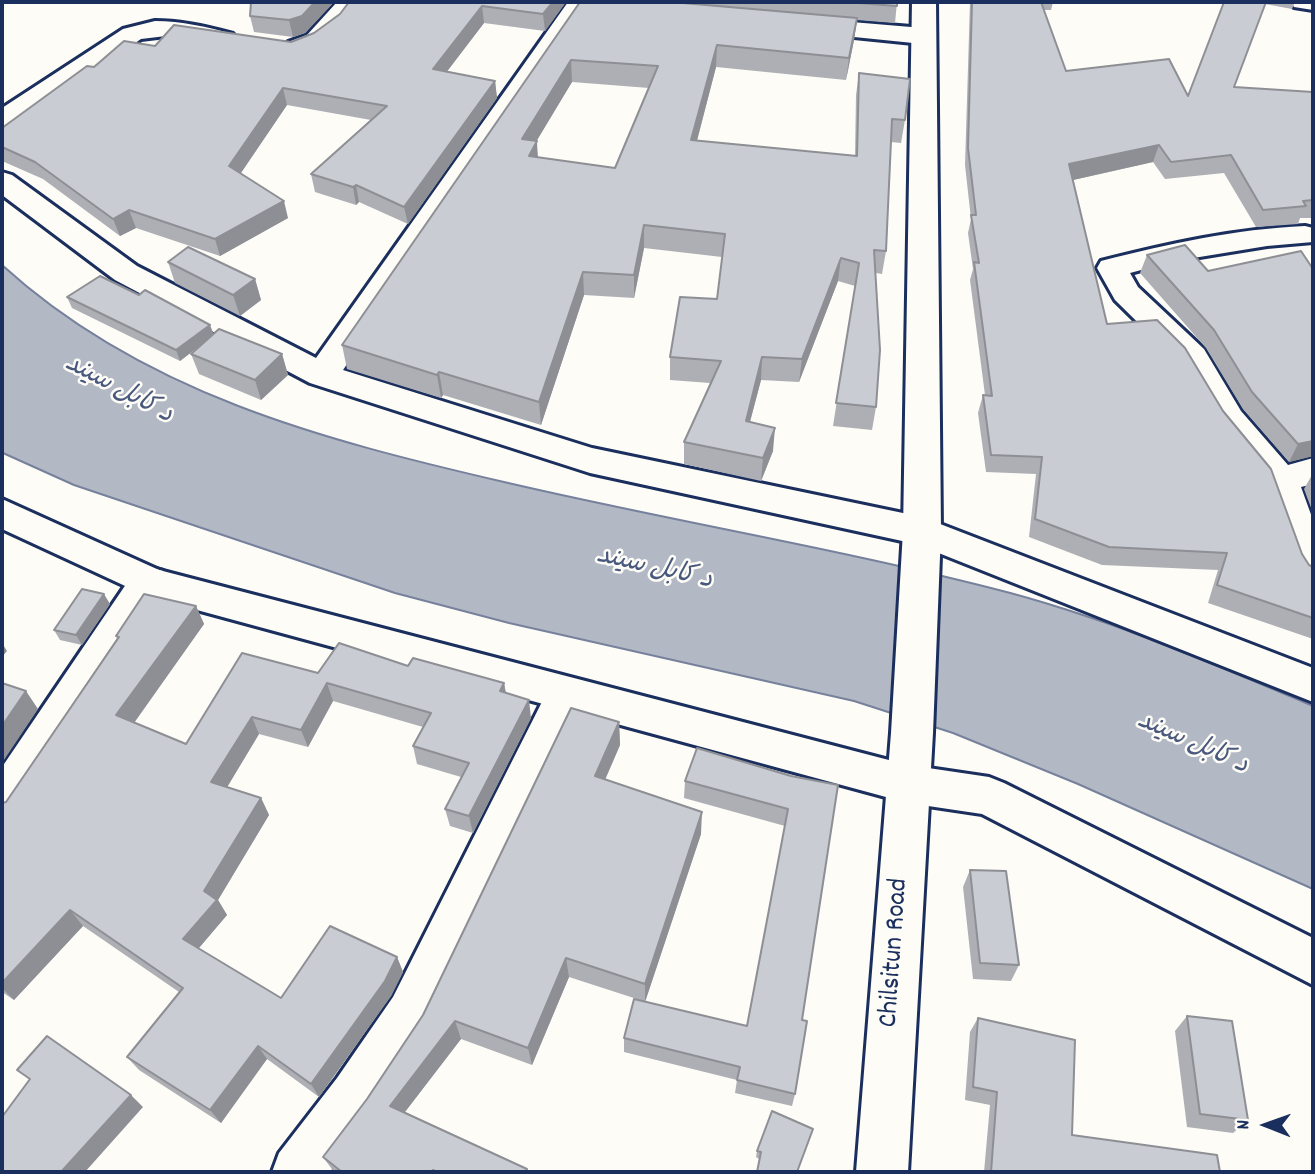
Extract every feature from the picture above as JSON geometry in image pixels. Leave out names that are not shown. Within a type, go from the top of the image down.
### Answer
[{"type":"street","points":[[2,120],[132,34],[146,28],[161,26],[191,34],[295,48],[316,40],[350,2]]},
{"type":"street","points":[[322,375],[581,2],[609,6]]},
{"type":"street","name":"Chilsitun Road","points":[[882,1172],[912,733],[920,543],[924,2]]},
{"type":"street","points":[[1303,2],[1313,3]]},
{"type":"street","points":[[784,24],[923,36]]},
{"type":"street","points":[[2,181],[126,273],[322,375],[590,460],[920,543],[1313,685]]},
{"type":"street","points":[[1305,235],[1267,237],[1174,252],[1112,268],[1126,293],[1192,357],[1229,419],[1296,475],[1313,570]]},
{"type":"street","points":[[2,513],[149,582],[908,784],[989,796],[1313,962]]},
{"type":"street","points":[[2,803],[149,582]]},
{"type":"street","points":[[298,1172],[355,1096],[410,1014],[567,694]]},
{"type":"water","name":"د کابل سيند","points":[[2,265],[56,309],[114,347],[175,379],[238,406],[303,429],[504,482],[870,559],[1033,599],[1154,641],[1313,706],[1313,889],[1078,784],[953,733],[854,701],[509,623],[395,593],[74,485],[3,453]]},
{"type":"building","points":[[251,2],[315,2],[302,16],[289,20],[250,16]]},
{"type":"building","points":[[349,2],[553,2],[543,14],[482,6],[433,69],[495,81],[404,207],[356,185],[353,187],[311,174],[387,106],[283,88],[229,166],[284,201],[215,239],[129,210],[113,219],[35,162],[2,147],[2,128],[87,66],[94,67],[124,41],[155,46],[174,25],[291,42],[314,33],[340,14]]},
{"type":"building","points":[[580,2],[671,2],[857,18],[849,58],[717,45],[691,140],[857,156],[859,73],[910,79],[905,120],[892,119],[886,251],[874,250],[880,350],[876,407],[836,403],[859,263],[841,258],[802,359],[762,357],[746,421],[775,428],[763,458],[684,442],[721,361],[670,357],[680,297],[717,299],[725,234],[644,225],[634,275],[583,272],[539,402],[439,372],[437,375],[342,345]],"holes":[[[571,60],[658,66],[615,168],[529,156],[537,141],[522,139]]]},
{"type":"building","points":[[846,2],[897,2],[897,6]]},
{"type":"building","points":[[972,2],[1041,2],[1066,71],[1169,59],[1188,96],[1224,2],[1266,2],[1234,87],[1313,92],[1313,200],[1303,201],[1306,206],[1263,210],[1231,155],[1171,162],[1159,145],[1069,164],[1107,324],[1157,320],[1185,348],[1223,411],[1271,469],[1302,554],[1313,567],[1313,618],[1217,585],[1227,553],[1109,547],[1035,519],[1042,457],[991,455],[983,395],[992,396],[974,262],[979,263],[971,215],[976,215],[968,148]]},
{"type":"building","points":[[1185,245],[1208,271],[1301,251],[1313,269],[1313,441],[1298,444],[1252,392],[1214,330],[1147,255]]},
{"type":"building","points":[[188,247],[255,279],[233,295],[168,262]]},
{"type":"building","points":[[100,276],[139,295],[145,290],[210,325],[176,350],[67,297]]},
{"type":"building","points":[[219,329],[282,354],[255,380],[191,354]]},
{"type":"building","points":[[82,589],[104,594],[76,635],[54,630]]},
{"type":"building","points":[[144,594],[196,606],[116,715],[186,744],[242,653],[318,673],[339,643],[408,666],[413,658],[504,683],[500,691],[529,700],[469,816],[445,809],[469,763],[413,746],[431,713],[327,683],[301,730],[252,717],[211,782],[261,798],[204,891],[217,900],[183,939],[281,998],[330,926],[397,957],[385,981],[311,1084],[258,1046],[210,1110],[127,1057],[183,988],[70,910],[2,983],[2,803],[6,802],[119,637],[116,636]]},
{"type":"building","points":[[2,683],[26,691],[2,726]]},
{"type":"building","points":[[571,708],[619,722],[595,776],[702,812],[645,984],[566,958],[528,1048],[455,1021],[390,1106],[527,1169],[526,1172],[342,1172],[323,1157],[367,1099],[423,1015]]},
{"type":"building","points":[[697,748],[791,776],[838,785],[802,1020],[807,1021],[795,1094],[737,1080],[740,1067],[624,1038],[634,999],[747,1026],[788,809],[685,781]]},
{"type":"building","points":[[970,870],[1006,871],[1019,965],[980,963]]},
{"type":"building","points":[[1187,1016],[1232,1021],[1248,1120],[1200,1114]]},
{"type":"building","points":[[978,1018],[1075,1040],[1072,1135],[1217,1155],[1220,1172],[991,1172],[997,1092],[973,1087]]},
{"type":"building","points":[[47,1036],[131,1095],[61,1172],[2,1172],[2,1117],[30,1079],[17,1070]]},
{"type":"building","points":[[772,1111],[813,1129],[797,1172],[757,1172],[761,1152],[757,1151]]}]
